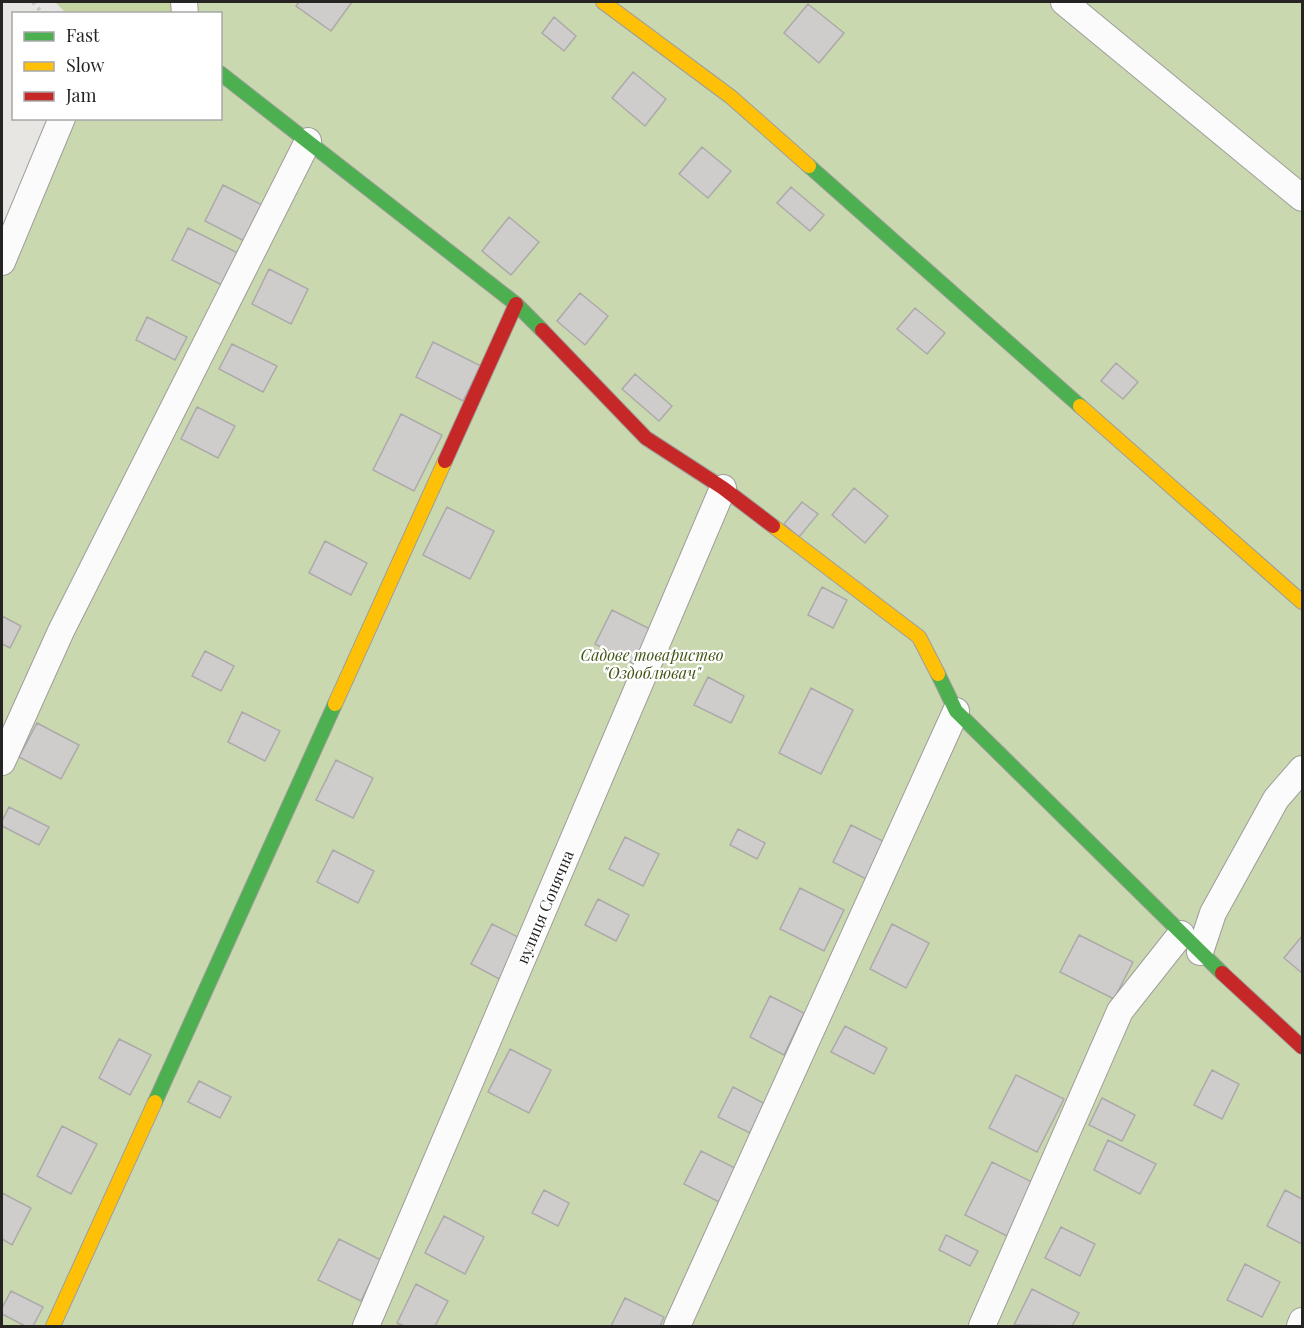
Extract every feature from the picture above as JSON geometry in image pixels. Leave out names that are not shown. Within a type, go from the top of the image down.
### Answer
[{"type":"street","points":[[603,2],[731,96],[1302,602]]},
{"type":"street","points":[[1064,2],[1302,198]]},
{"type":"street","points":[[222,76],[516,304],[646,438],[723,488],[919,637],[956,711],[1181,934],[1302,1047]]},
{"type":"street","points":[[2,262],[61,120]]},
{"type":"street","points":[[2,762],[61,631],[308,141]]},
{"type":"street","points":[[53,1326],[516,304]]},
{"type":"street","name":"вулиця Сонячна","points":[[366,1326],[723,488]]},
{"type":"street","points":[[677,1326],[956,711]]},
{"type":"street","points":[[1200,952],[1213,913],[1276,799],[1302,769]]},
{"type":"street","points":[[982,1326],[1120,1011],[1181,934]]},
{"type":"street","points":[[1300,1326],[1302,1321]]},
{"type":"green space","points":[[55,2],[184,2],[185,12],[65,12]]},
{"type":"green space","name":"Садове товариство \"Оздоблювач\"","points":[[184,2],[1302,2],[1302,1326],[2,1326],[2,262],[62,120],[222,120],[222,12],[185,12]]},
{"type":"building","points":[[299,2],[352,2],[331,31],[296,6]]},
{"type":"building","points":[[808,4],[844,33],[819,63],[784,33]]},
{"type":"building","points":[[554,17],[576,36],[564,51],[542,33]]},
{"type":"building","points":[[633,72],[666,99],[645,126],[612,98]]},
{"type":"building","points":[[702,147],[731,171],[708,198],[679,174]]},
{"type":"building","points":[[223,185],[270,209],[252,245],[205,221]]},
{"type":"building","points":[[791,187],[824,215],[810,231],[777,203]]},
{"type":"building","points":[[509,217],[539,242],[511,275],[482,251]]},
{"type":"building","points":[[188,228],[240,254],[224,286],[172,260]]},
{"type":"building","points":[[269,269],[308,289],[291,324],[252,304]]},
{"type":"building","points":[[580,293],[608,316],[585,345],[557,321]]},
{"type":"building","points":[[915,308],[945,333],[927,354],[897,329]]},
{"type":"building","points":[[147,317],[187,337],[175,360],[136,340]]},
{"type":"building","points":[[433,342],[481,366],[463,401],[416,377]]},
{"type":"building","points":[[232,344],[277,366],[263,392],[219,369]]},
{"type":"building","points":[[1116,363],[1138,382],[1123,399],[1101,381]]},
{"type":"building","points":[[635,374],[672,406],[659,421],[622,389]]},
{"type":"building","points":[[197,407],[235,426],[218,458],[181,439]]},
{"type":"building","points":[[401,414],[442,435],[414,491],[373,470]]},
{"type":"building","points":[[854,488],[888,516],[865,543],[832,515]]},
{"type":"building","points":[[802,502],[818,514],[799,537],[784,524]]},
{"type":"building","points":[[447,507],[494,531],[470,579],[423,555]]},
{"type":"building","points":[[325,541],[367,563],[351,595],[309,573]]},
{"type":"building","points":[[822,587],[847,600],[833,628],[808,615]]},
{"type":"building","points":[[612,610],[656,632],[638,666],[595,644]]},
{"type":"building","points":[[2,616],[21,626],[10,648],[2,644]]},
{"type":"building","points":[[205,651],[234,666],[221,691],[192,676]]},
{"type":"building","points":[[708,677],[744,696],[731,723],[694,705]]},
{"type":"building","points":[[811,688],[853,710],[821,774],[779,753]]},
{"type":"building","points":[[242,712],[280,731],[265,761],[228,742]]},
{"type":"building","points":[[37,723],[79,745],[61,779],[19,757]]},
{"type":"building","points":[[336,760],[373,778],[353,818],[316,800]]},
{"type":"building","points":[[9,807],[49,827],[39,845],[2,826]]},
{"type":"building","points":[[851,825],[885,842],[866,879],[833,862]]},
{"type":"building","points":[[738,829],[765,843],[757,859],[730,845]]},
{"type":"building","points":[[625,837],[659,854],[643,886],[609,869]]},
{"type":"building","points":[[333,850],[374,871],[358,903],[317,882]]},
{"type":"building","points":[[800,888],[844,910],[824,951],[780,929]]},
{"type":"building","points":[[598,899],[629,915],[616,941],[585,925]]},
{"type":"building","points":[[492,924],[526,941],[505,982],[471,964]]},
{"type":"building","points":[[892,924],[929,943],[906,988],[870,969]]},
{"type":"building","points":[[1079,935],[1133,962],[1114,999],[1060,972]]},
{"type":"building","points":[[1302,936],[1302,973],[1284,958]]},
{"type":"building","points":[[770,996],[804,1013],[784,1055],[750,1037]]},
{"type":"building","points":[[845,1026],[887,1048],[874,1074],[831,1052]]},
{"type":"building","points":[[119,1039],[151,1055],[130,1095],[99,1078]]},
{"type":"building","points":[[510,1049],[551,1070],[529,1113],[488,1092]]},
{"type":"building","points":[[1212,1070],[1239,1084],[1222,1119],[1194,1105]]},
{"type":"building","points":[[1016,1075],[1064,1099],[1037,1152],[989,1128]]},
{"type":"building","points":[[199,1081],[231,1097],[220,1118],[188,1102]]},
{"type":"building","points":[[733,1087],[765,1104],[750,1133],[718,1117]]},
{"type":"building","points":[[1102,1098],[1135,1115],[1122,1141],[1089,1125]]},
{"type":"building","points":[[62,1126],[97,1144],[71,1194],[37,1176]]},
{"type":"building","points":[[1108,1140],[1156,1164],[1140,1194],[1094,1170]]},
{"type":"building","points":[[701,1151],[737,1169],[721,1203],[684,1184]]},
{"type":"building","points":[[992,1162],[1036,1184],[1009,1237],[965,1215]]},
{"type":"building","points":[[544,1190],[569,1203],[558,1226],[532,1213]]},
{"type":"building","points":[[1285,1190],[1302,1199],[1302,1244],[1267,1226]]},
{"type":"building","points":[[2,1193],[31,1208],[12,1245],[2,1239]]},
{"type":"building","points":[[444,1216],[484,1237],[465,1274],[425,1253]]},
{"type":"building","points":[[1061,1227],[1095,1244],[1080,1276],[1045,1258]]},
{"type":"building","points":[[946,1235],[978,1251],[970,1266],[939,1250]]},
{"type":"building","points":[[339,1239],[381,1260],[361,1301],[318,1280]]},
{"type":"building","points":[[1245,1264],[1280,1282],[1262,1317],[1227,1300]]},
{"type":"building","points":[[416,1284],[448,1301],[435,1326],[404,1326],[397,1323]]},
{"type":"building","points":[[1032,1289],[1079,1313],[1072,1326],[1014,1325]]},
{"type":"building","points":[[11,1291],[43,1307],[33,1326],[25,1326],[2,1314],[2,1308]]},
{"type":"building","points":[[625,1298],[664,1317],[660,1326],[611,1326]]},
{"type":"traffic: fast","points":[[222,75],[516,304],[542,330]]},
{"type":"traffic: fast","points":[[809,166],[1080,406]]},
{"type":"traffic: fast","points":[[938,674],[956,711],[1222,973]]},
{"type":"traffic: fast","points":[[155,1102],[335,704]]},
{"type":"traffic: slow","points":[[603,2],[731,97],[809,166]]},
{"type":"traffic: slow","points":[[1080,406],[1302,602]]},
{"type":"traffic: slow","points":[[335,704],[445,461]]},
{"type":"traffic: slow","points":[[773,526],[919,637],[938,674]]},
{"type":"traffic: slow","points":[[53,1326],[155,1102]]},
{"type":"traffic: jam","points":[[445,461],[516,304]]},
{"type":"traffic: jam","points":[[542,330],[646,438],[723,488],[773,526]]},
{"type":"traffic: jam","points":[[1222,973],[1302,1047]]}]
